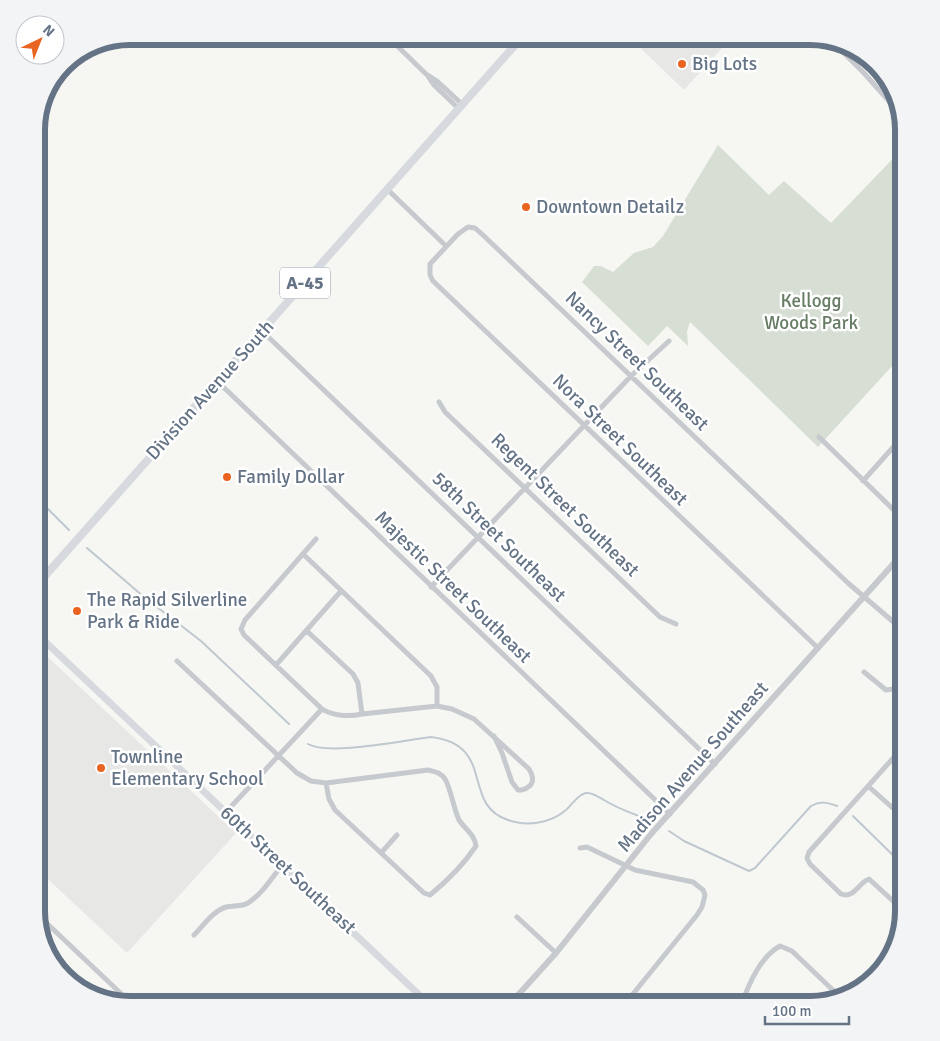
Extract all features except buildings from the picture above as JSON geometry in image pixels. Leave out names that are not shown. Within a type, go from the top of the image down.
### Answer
[{"type":"main road","name":"Division Avenue South","points":[[45,576],[516,45]]},
{"type":"main road","name":"60th Street Southeast","points":[[45,641],[420,996]]},
{"type":"street","points":[[396,45],[426,74],[437,81],[461,107]]},
{"type":"street","points":[[842,51],[889,102]]},
{"type":"street","points":[[388,190],[446,246]]},
{"type":"street","name":"Nancy Street Southeast","points":[[446,246],[468,227],[475,228],[848,583],[895,623]]},
{"type":"street","name":"Nora Street Southeast","points":[[446,246],[430,264],[430,275],[433,281],[818,648]]},
{"type":"street","name":"58th Street Southeast","points":[[262,331],[715,764]]},
{"type":"street","points":[[431,587],[631,376],[669,341]]},
{"type":"street","name":"Majestic Street Southeast","points":[[218,381],[670,814]]},
{"type":"street","name":"Regent Street Southeast","points":[[439,402],[445,412],[660,616],[676,624]]},
{"type":"street","points":[[819,437],[895,511]]},
{"type":"street","points":[[863,481],[895,445]]},
{"type":"street","points":[[316,539],[245,620],[241,629],[244,636],[322,710],[332,714],[354,716],[437,706],[465,714],[494,736],[529,769],[533,775],[533,783],[528,788],[522,790],[515,787],[494,736]]},
{"type":"street","points":[[303,554],[431,676],[437,687],[437,706]]},
{"type":"street","name":"Madison Avenue Southeast","points":[[517,996],[556,953],[670,814],[895,562]]},
{"type":"street","points":[[276,665],[341,591]]},
{"type":"street","points":[[307,631],[353,674],[358,682],[362,714]]},
{"type":"street","points":[[177,661],[305,779],[326,782],[428,770],[439,773],[445,780],[458,818],[474,837],[476,846],[469,856],[430,895],[424,893],[335,810],[329,799],[326,782]]},
{"type":"street","points":[[864,672],[886,690],[895,687]]},
{"type":"street","points":[[226,812],[322,710]]},
{"type":"street","points":[[895,756],[809,852],[807,858],[810,864],[841,894],[846,896],[851,894],[864,881],[869,879],[895,903]]},
{"type":"street","points":[[868,786],[895,810]]},
{"type":"street","points":[[381,853],[397,835]]},
{"type":"street","points":[[580,848],[587,847],[626,866],[649,874],[686,880],[698,885],[705,895],[702,907],[697,915],[631,996]]},
{"type":"street","points":[[194,935],[219,910],[247,904],[258,896],[282,865]]},
{"type":"street","points":[[517,917],[556,953]]},
{"type":"street","points":[[46,923],[123,995]]},
{"type":"street","points":[[744,996],[749,984],[763,962],[780,946],[792,951],[835,992]]},
{"type":"shaded area","points":[[637,45],[725,45],[684,90]]},
{"type":"shaded area","name":"Townline Elementary School","points":[[45,654],[236,833],[127,953],[45,876]]},
{"type":"green space","name":"Kellogg Woods Park","points":[[718,145],[769,195],[784,181],[831,223],[895,156],[895,363],[818,447],[690,322],[687,331],[688,346],[667,326],[648,346],[582,282],[594,266],[601,266],[613,272],[634,253],[653,247],[663,236]]},
{"type":"waterway","points":[[45,506],[69,530]]},
{"type":"waterway","points":[[87,548],[144,597],[201,641],[289,724]]},
{"type":"waterway","points":[[308,744],[318,747],[349,748],[431,737],[451,742],[464,751],[472,763],[485,801],[494,812],[508,820],[523,823],[546,821],[566,810],[580,795],[588,793],[620,809],[649,820]]},
{"type":"waterway","points":[[669,831],[684,841],[749,871],[755,868],[811,806],[817,803],[837,806]]},
{"type":"waterway","points":[[853,816],[895,857]]},
{"type":"place","name":"Big Lots","points":[[682,64]]},
{"type":"place","name":"Downtown Detailz","points":[[526,207]]},
{"type":"place","name":"Family Dollar","points":[[227,477]]},
{"type":"place","name":"The Rapid Silverline Park & Ride","points":[[77,611]]},
{"type":"place","name":"Townline Elementary School","points":[[101,768]]}]
